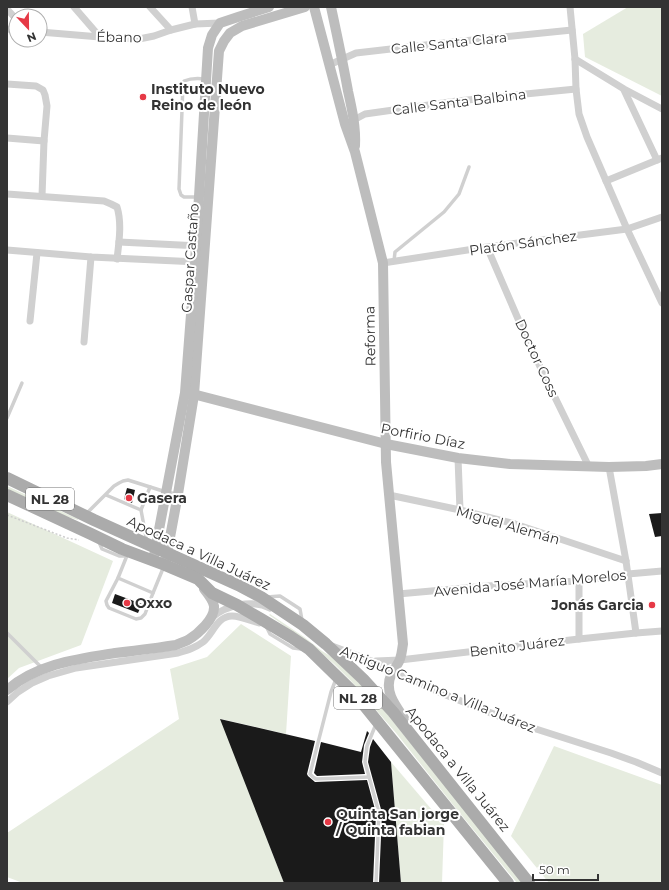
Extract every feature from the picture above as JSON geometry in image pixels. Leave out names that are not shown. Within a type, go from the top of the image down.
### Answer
[{"type":"main road","name":"Apodaca a Villa Juárez","points":[[7,478],[84,516],[152,547],[162,560],[198,579],[212,593],[237,606],[309,649],[355,694],[378,721],[506,882]]},
{"type":"main road","name":"Apodaca a Villa Juárez","points":[[7,494],[96,536],[130,554],[162,560],[238,585],[261,597],[304,626],[364,679],[393,712],[529,883]]},
{"type":"street","points":[[74,7],[100,37]]},
{"type":"street","points":[[150,7],[171,30]]},
{"type":"street","points":[[192,7],[195,24]]},
{"type":"street","points":[[220,23],[269,7]]},
{"type":"street","name":"Gaspar Castaño","points":[[203,197],[219,51],[224,41],[230,34],[242,26],[305,7]]},
{"type":"street","points":[[314,7],[329,64],[349,122]]},
{"type":"street","points":[[331,7],[342,59],[349,122]]},
{"type":"street","points":[[570,7],[576,89],[582,125],[627,229],[662,303]]},
{"type":"street","name":"Ébano","points":[[48,33],[139,39],[195,24],[220,23]]},
{"type":"street","name":"Gaspar Castaño","points":[[162,560],[178,494],[189,394],[200,262],[203,197],[205,79],[208,48],[212,35],[220,23]]},
{"type":"street","name":"Calle Santa Clara","points":[[329,64],[356,53],[572,30]]},
{"type":"street","points":[[575,59],[624,90],[662,109]]},
{"type":"street","points":[[7,84],[36,86],[43,90],[45,95],[47,106],[42,196]]},
{"type":"street","name":"Calle Santa Balbina","points":[[349,122],[366,114],[457,101],[576,89]]},
{"type":"street","points":[[606,181],[660,159],[624,90]]},
{"type":"street","name":"Reforma","points":[[349,122],[356,134],[355,152],[383,263],[386,462],[403,644],[399,660]]},
{"type":"street","points":[[7,138],[44,141]]},
{"type":"street","points":[[7,194],[104,201],[117,207],[119,214],[119,242],[117,259]]},
{"type":"street","name":"Platón Sánchez","points":[[383,263],[487,247],[627,229],[662,217]]},
{"type":"street","points":[[119,242],[200,246]]},
{"type":"street","name":"Doctor Coss","points":[[487,247],[535,356],[589,466]]},
{"type":"street","points":[[7,250],[117,259],[200,262]]},
{"type":"street","points":[[30,322],[37,253]]},
{"type":"street","points":[[84,342],[91,257]]},
{"type":"street","name":"Gaspar Castaño","points":[[152,547],[189,394]]},
{"type":"street","name":"Porfirio Díaz","points":[[189,394],[386,444],[458,458],[510,464],[609,468],[662,464]]},
{"type":"street","points":[[458,458],[460,510]]},
{"type":"street","points":[[609,468],[626,561],[636,633]]},
{"type":"street","name":"Miguel Alemán","points":[[389,495],[460,510],[515,524],[626,561]]},
{"type":"street","name":"Avenida José María Morelos","points":[[398,594],[487,586],[579,581],[662,571]]},
{"type":"street","points":[[196,578],[212,600],[214,605],[212,618]]},
{"type":"street","points":[[579,581],[579,639]]},
{"type":"street","points":[[7,690],[30,675],[43,669],[69,661],[176,645],[196,635],[212,618],[223,610],[237,606],[257,604],[268,607],[304,626]]},
{"type":"street","points":[[7,702],[32,682],[48,676],[76,668],[178,653],[194,648],[205,640],[220,621],[226,617],[233,616],[266,623]]},
{"type":"street","name":"Benito Juárez","points":[[372,661],[399,660],[662,631]]},
{"type":"street","name":"Antiguo Camino a Villa Juárez","points":[[326,644],[394,670],[441,693],[511,721],[611,753],[662,773]]},
{"type":"street","points":[[399,660],[390,676],[390,693],[392,700],[404,718],[409,733]]},
{"type":"lane","points":[[203,197],[184,197],[181,195],[179,189],[183,84],[184,81],[192,79],[216,79]]},
{"type":"lane","points":[[394,262],[395,252],[444,212],[459,194],[469,167]]},
{"type":"lane","points":[[7,418],[22,383]]},
{"type":"lane","points":[[84,516],[114,486],[123,481],[128,480],[166,492],[178,494]]},
{"type":"lane","points":[[150,487],[141,510],[152,547]]},
{"type":"lane","points":[[106,495],[141,510]]},
{"type":"lane","points":[[130,554],[106,601],[109,608],[136,619],[141,618],[145,614],[153,593],[162,560]]},
{"type":"lane","points":[[118,578],[153,593]]},
{"type":"lane","points":[[7,633],[43,669]]},
{"type":"lane","points":[[337,676],[331,692],[310,774],[316,779],[370,777]]},
{"type":"lane","points":[[376,883],[379,813],[365,762],[367,746],[378,721]]},
{"type":"path","points":[[7,515],[67,538],[80,541]]},
{"type":"shaded area","points":[[628,7],[662,7],[662,96],[585,57],[583,34]]},
{"type":"shaded area","points":[[7,486],[78,520],[61,515],[7,493]]},
{"type":"shaded area","points":[[7,512],[113,561],[81,645],[19,668],[7,679]]},
{"type":"shaded area","points":[[270,614],[337,660],[379,704],[523,883],[517,883],[396,733],[351,681],[320,652],[269,615]]},
{"type":"shaded area","points":[[241,624],[291,656],[286,734],[221,719],[284,883],[23,883],[7,877],[7,833],[179,719],[170,669],[207,657]]},
{"type":"shaded area","points":[[554,746],[662,785],[662,883],[549,883],[511,836]]},
{"type":"shaded area","points":[[391,762],[444,824],[442,883],[401,883]]},
{"type":"building","name":"Gasera","points":[[127,488],[135,490],[132,503],[124,499]]},
{"type":"building","points":[[662,513],[662,536],[655,537],[649,514]]},
{"type":"building","name":"Oxxo","points":[[115,594],[142,604],[138,613],[112,603]]},
{"type":"building","name":"Quinta San jorge / Quinta fabian","points":[[220,719],[315,741],[307,774],[315,782],[367,780],[376,813],[373,883],[284,883]]},
{"type":"building","points":[[367,731],[369,733],[364,745],[362,762],[365,774],[317,776],[314,773],[321,742],[361,752]]},
{"type":"building","points":[[373,739],[391,762],[401,883],[379,883],[382,813],[368,762],[370,747]]},
{"type":"place","name":"Instituto Nuevo Reino de león","points":[[143,97]]},
{"type":"place","name":"Gasera","points":[[129,498]]},
{"type":"place","name":"Oxxo","points":[[127,603]]},
{"type":"place","name":"Jonás Garcia","points":[[652,605]]},
{"type":"place","name":"Quinta San jorge / Quinta fabian","points":[[328,822]]}]
